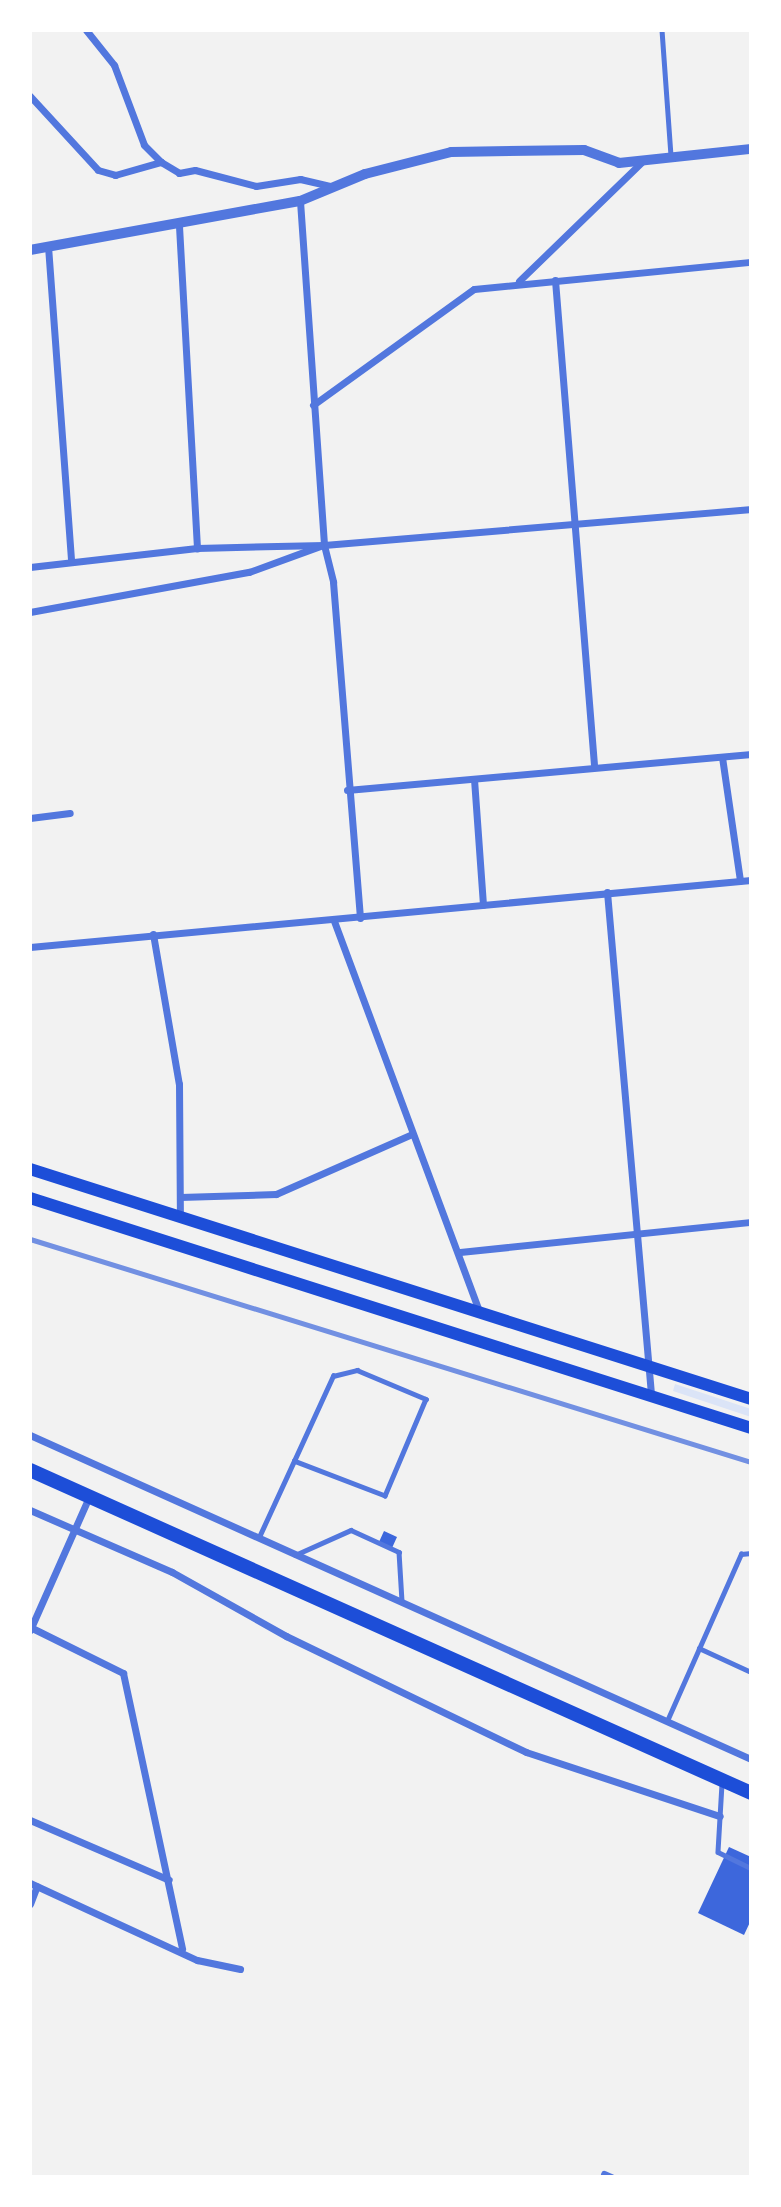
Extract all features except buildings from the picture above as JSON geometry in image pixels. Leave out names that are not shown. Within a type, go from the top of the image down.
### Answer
[{"type":"highway","points":[[30,1469],[751,1793]]},
{"type":"main road","points":[[30,1168],[751,1399]]},
{"type":"main road","points":[[30,1198],[751,1427]]},
{"type":"street","points":[[86,30],[114,65],[144,145],[161,162],[179,173],[195,170],[256,186],[300,179],[334,187]]},
{"type":"street","points":[[30,96],[98,170],[130,173],[161,162]]},
{"type":"street","points":[[30,250],[47,244],[179,226],[300,201],[334,187],[451,152],[572,149],[604,163],[671,161],[751,149]]},
{"type":"street","points":[[519,281],[644,161]]},
{"type":"street","points":[[300,201],[324,544],[333,582],[347,790],[360,919]]},
{"type":"street","points":[[179,226],[197,548]]},
{"type":"street","points":[[47,244],[71,559]]},
{"type":"street","points":[[313,405],[474,289],[519,281],[751,261]]},
{"type":"street","points":[[555,280],[578,519],[594,764]]},
{"type":"street","points":[[30,567],[71,559],[197,548],[324,544],[578,519],[751,509]]},
{"type":"street","points":[[30,612],[248,572],[324,544]]},
{"type":"street","points":[[347,790],[474,779],[594,764],[751,754]]},
{"type":"street","points":[[722,757],[740,881]]},
{"type":"street","points":[[474,779],[484,905]]},
{"type":"street","points":[[30,818],[70,813]]},
{"type":"street","points":[[30,947],[153,934],[360,919],[607,892],[751,880]]},
{"type":"street","points":[[607,892],[640,1234],[651,1394]]},
{"type":"street","points":[[334,921],[412,1134],[460,1252],[479,1310]]},
{"type":"street","points":[[153,934],[179,1084],[180,1215]]},
{"type":"street","points":[[180,1197],[276,1195],[412,1134]]},
{"type":"street","points":[[460,1252],[751,1222]]},
{"type":"street","points":[[30,1435],[751,1759]]},
{"type":"street","points":[[89,1496],[76,1531],[30,1629],[123,1673],[182,1949]]},
{"type":"street","points":[[30,1510],[172,1572],[286,1636],[526,1752],[720,1816]]},
{"type":"street","points":[[30,1820],[169,1880]]},
{"type":"street","points":[[30,1904],[33,1885],[182,1949],[197,1960],[240,1969]]},
{"type":"lane","points":[[662,30],[671,161]]},
{"type":"lane","points":[[259,1538],[294,1461],[341,1370],[357,1370],[426,1399],[385,1496],[294,1461]]},
{"type":"lane","points":[[295,1555],[351,1530],[399,1552],[402,1601]]},
{"type":"lane","points":[[667,1721],[741,1553],[751,1553]]},
{"type":"lane","points":[[699,1648],[751,1672]]},
{"type":"lane","points":[[722,1780],[718,1852],[751,1868]]},
{"type":"shaded area","points":[[675,1384],[751,1409],[751,1417],[673,1391]]},
{"type":"railway","points":[[30,1239],[751,1462]]}]
